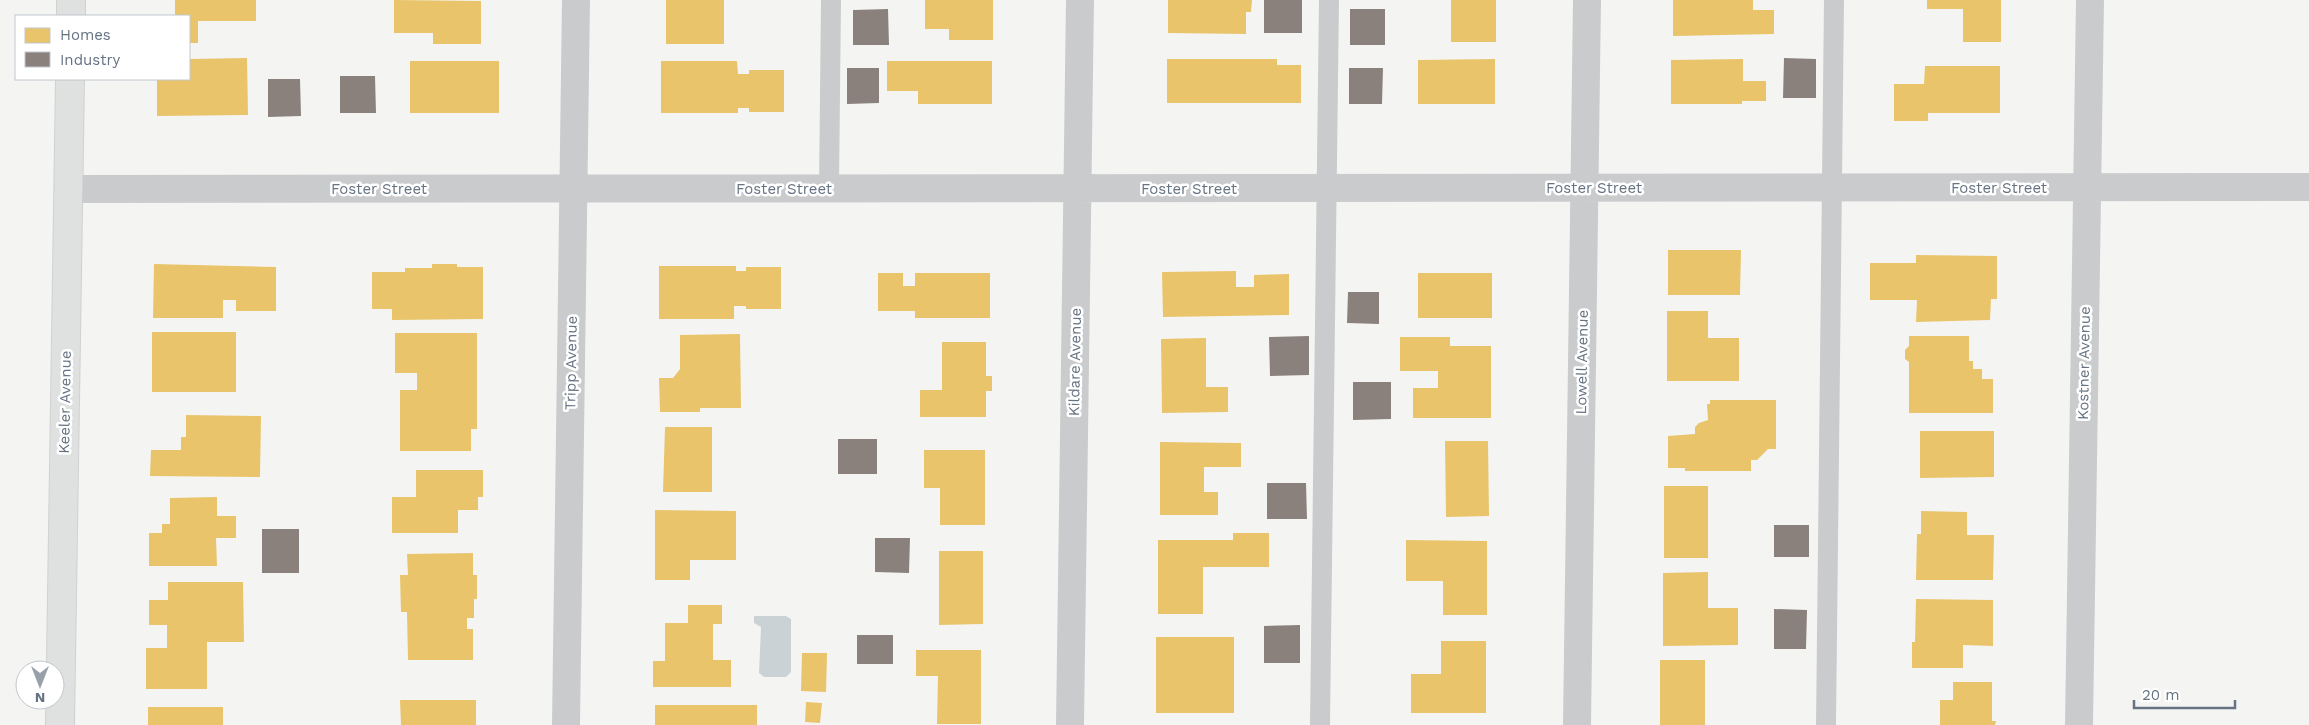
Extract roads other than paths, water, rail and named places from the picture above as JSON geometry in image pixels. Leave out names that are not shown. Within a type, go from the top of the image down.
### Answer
[{"type":"street","points":[[71,0],[71,15]]},
{"type":"street","name":"Tripp Avenue","points":[[566,725],[576,0]]},
{"type":"street","name":"Kildare Avenue","points":[[1070,725],[1080,0]]},
{"type":"street","name":"Lowell Avenue","points":[[1577,725],[1587,0]]},
{"type":"street","name":"Kostner Avenue","points":[[2079,725],[2090,0]]},
{"type":"street","name":"Keeler Avenue","points":[[60,725],[70,80]]},
{"type":"street","name":"Foster Street","points":[[68,189],[2309,188]]},
{"type":"lane","points":[[829,189],[831,0]]},
{"type":"lane","points":[[1320,725],[1329,0]]},
{"type":"lane","points":[[1826,725],[1830,188],[1834,0]]}]
